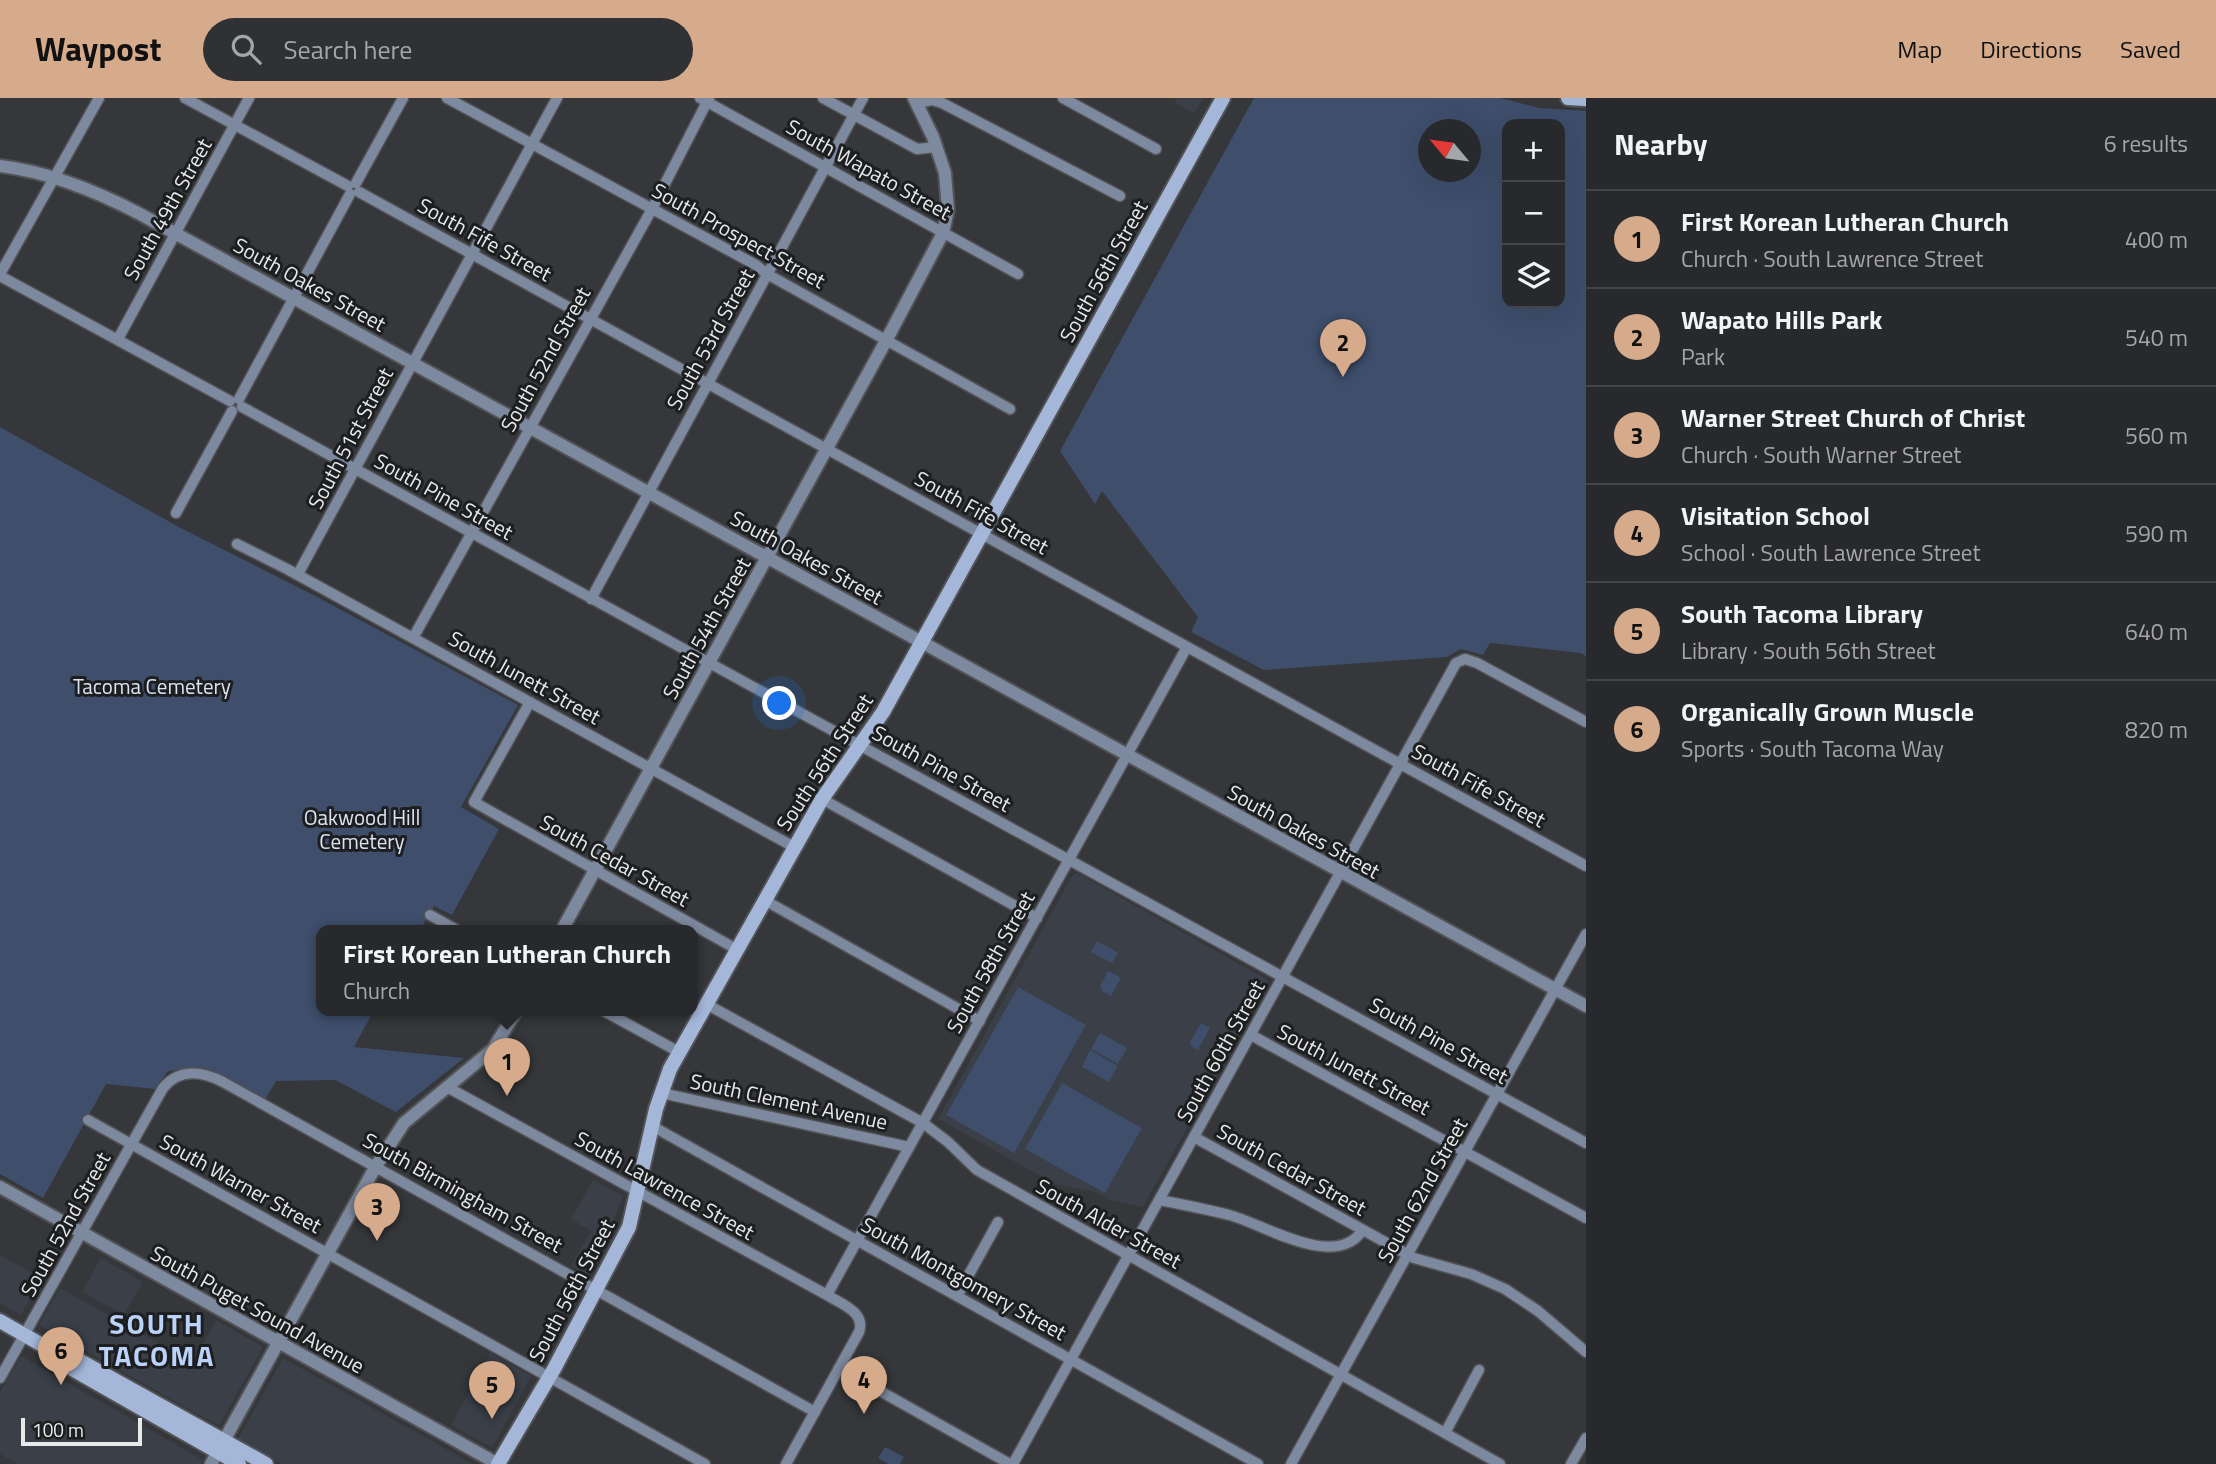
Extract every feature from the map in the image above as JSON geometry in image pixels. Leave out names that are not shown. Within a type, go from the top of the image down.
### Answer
[{"type":"main road","name":"South 56th Street","points":[[498,1464],[549,1377],[629,1227],[661,1093],[679,1052],[822,799],[883,712],[1223,98]]},
{"type":"main road","points":[[1568,98],[1586,99]]},
{"type":"main road","points":[[0,1321],[57,1353],[65,1365],[239,1464]]},
{"type":"main road","points":[[218,1452],[266,1464]]},
{"type":"street","points":[[0,275],[99,98]]},
{"type":"street","name":"South Fife Street","points":[[185,98],[1586,866]]},
{"type":"street","name":"South 49th Street","points":[[118,339],[249,98]]},
{"type":"street","points":[[176,513],[403,98]]},
{"type":"street","name":"South Prospect Street","points":[[447,98],[756,265],[767,274],[1010,409]]},
{"type":"street","name":"South 51st Street","points":[[298,575],[556,98]]},
{"type":"street","points":[[823,98],[917,149],[937,147]]},
{"type":"street","name":"South 53rd Street","points":[[591,599],[863,98]]},
{"type":"street","points":[[1063,98],[1156,149]]},
{"type":"street","name":"South Wapato Street","points":[[706,99],[1018,274]]},
{"type":"street","name":"South 52nd Street","points":[[413,638],[652,209],[706,99]]},
{"type":"street","points":[[915,101],[932,100],[942,103],[1120,196]]},
{"type":"street","name":"South 54th Street","points":[[565,925],[943,233],[948,210],[945,173],[937,147],[915,101]]},
{"type":"street","name":"South Oakes Street","points":[[0,166],[54,177],[107,197],[176,233],[1586,1006]]},
{"type":"street","name":"South Pine Street","points":[[0,275],[1586,1143]]},
{"type":"street","name":"South Junett Street","points":[[237,544],[794,847]]},
{"type":"street","name":"South 58th Street","points":[[827,1295],[1187,647]]},
{"type":"street","name":"South 60th Street","points":[[1011,1464],[1454,667],[1463,660],[1478,663],[1586,722]]},
{"type":"street","name":"South Cedar Street","points":[[530,702],[474,803],[693,925]]},
{"type":"street","points":[[822,799],[1037,918]]},
{"type":"street","points":[[765,901],[980,1021]]},
{"type":"street","points":[[430,915],[448,925]]},
{"type":"street","name":"South Cedar Street","points":[[698,928],[738,950]]},
{"type":"street","name":"South 62nd Street","points":[[1291,1464],[1586,934]]},
{"type":"street","name":"South Alder Street","points":[[708,1004],[923,1123],[977,1170],[1500,1464]]},
{"type":"street","points":[[218,1452],[376,1166],[404,1123],[493,1049],[513,1016]]},
{"type":"street","points":[[613,1016],[679,1052]]},
{"type":"street","name":"South Junett Street","points":[[1251,1035],[1586,1218]]},
{"type":"street","name":"South Birmingham Street","points":[[163,1088],[178,1075],[190,1073],[211,1076],[815,1412]]},
{"type":"street","name":"South Lawrence Street","points":[[447,1087],[851,1309],[860,1319],[859,1332],[839,1368]]},
{"type":"street","name":"South 52nd Street","points":[[0,1378],[163,1088]]},
{"type":"street","name":"South Clement Avenue","points":[[661,1093],[909,1147]]},
{"type":"street","name":"South Warner Street","points":[[88,1120],[705,1464]]},
{"type":"street","name":"South Montgomery Street","points":[[652,1126],[1258,1464]]},
{"type":"street","name":"South Cedar Street","points":[[1194,1137],[1407,1255]]},
{"type":"street","name":"South Puget Sound Avenue","points":[[0,1187],[498,1464]]},
{"type":"street","points":[[1160,1200],[1229,1215],[1289,1239],[1317,1246],[1348,1242],[1362,1231]]},
{"type":"street","points":[[957,1296],[998,1222]]},
{"type":"street","points":[[1407,1255],[1471,1274],[1505,1289],[1538,1311],[1586,1352]]},
{"type":"street","points":[[786,1464],[839,1368],[1011,1464]]},
{"type":"street","points":[[1445,1433],[1479,1370]]},
{"type":"street","points":[[1572,1464],[1586,1438]]},
{"type":"shaded area","points":[[1177,98],[1203,98],[1194,114],[1174,102]]},
{"type":"shaded area","points":[[1077,873],[1268,982],[1143,1207],[1109,1200],[1095,1192],[1055,1184],[938,1119],[1072,876]]},
{"type":"shaded area","points":[[593,1180],[621,1195],[622,1199],[604,1244],[589,1273],[585,1274],[571,1266],[591,1231],[571,1219]]},
{"type":"shaded area","points":[[0,1255],[41,1278],[21,1315],[0,1303]]},
{"type":"shaded area","points":[[101,1258],[143,1282],[124,1315],[82,1292]]},
{"type":"shaded area","points":[[60,1288],[192,1362],[216,1320],[263,1347],[219,1426],[39,1325]]},
{"type":"shaded area","points":[[490,1353],[531,1376],[492,1448],[451,1425]]},
{"type":"shaded area","points":[[21,1356],[203,1460],[201,1464],[17,1464],[0,1454],[0,1392]]},
{"type":"shaded area","points":[[283,1358],[473,1464],[282,1464],[238,1439]]},
{"type":"green space","points":[[1254,98],[1500,98],[1540,108],[1586,111],[1586,656],[1580,653],[1490,643],[1483,655],[1461,649],[1447,657],[1264,670],[1191,632],[1198,617],[1102,491],[1095,504],[1060,451]]},
{"type":"green space","points":[[0,427],[177,526],[321,599],[518,705],[461,807],[499,829],[452,915],[434,906],[423,925],[316,925],[316,1016],[371,1016],[354,1047],[464,1058],[396,1112],[335,1080],[276,1081],[265,1100],[219,1076],[197,1071],[168,1071],[155,1089],[106,1084],[43,1198],[0,1174]]},
{"type":"green space","points":[[1097,941],[1118,953],[1112,963],[1091,952]]},
{"type":"green space","points":[[1108,971],[1121,978],[1111,996],[1102,991],[1100,986]]},
{"type":"green space","points":[[1018,987],[1086,1025],[1014,1153],[946,1115]]},
{"type":"green space","points":[[1201,1023],[1210,1028],[1198,1050],[1191,1046],[1190,1042]]},
{"type":"green space","points":[[1100,1033],[1127,1048],[1118,1064],[1091,1049]]},
{"type":"green space","points":[[1090,1050],[1118,1066],[1109,1082],[1082,1067]]},
{"type":"green space","points":[[1062,1083],[1142,1128],[1105,1193],[1025,1149]]},
{"type":"green space","points":[[885,1447],[904,1457],[900,1464],[888,1464],[878,1458]]},
{"type":"place","name":"Wapato Hills Park","points":[[1343,377]]},
{"type":"place","name":"First Korean Lutheran Church","points":[[507,1096]]},
{"type":"place","name":"Warner Street Church of Christ","points":[[377,1241]]},
{"type":"place","name":"Organically Grown Muscle","points":[[61,1385]]},
{"type":"place","name":"Visitation School","points":[[864,1414]]},
{"type":"place","name":"South Tacoma Library","points":[[492,1419]]},
{"type":"district","name":"SOUTH TACOMA","points":[[157,1339]]},
{"type":"park label","name":"Tacoma Cemetery","points":[[152,686]]},
{"type":"park label","name":"Oakwood Hill Cemetery","points":[[362,829]]}]
